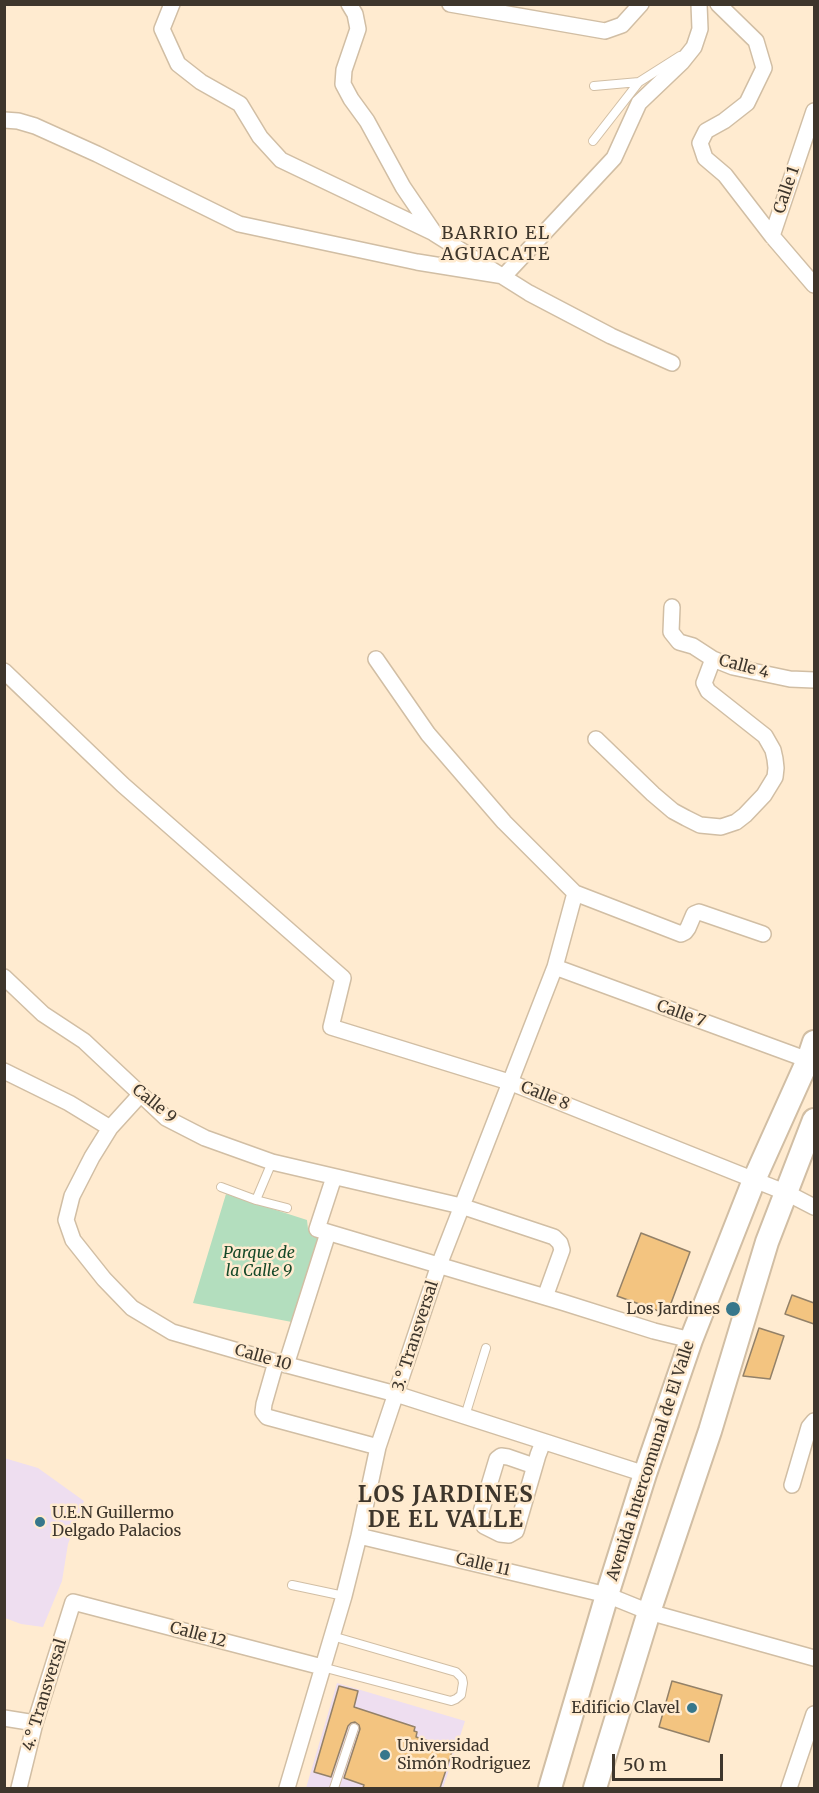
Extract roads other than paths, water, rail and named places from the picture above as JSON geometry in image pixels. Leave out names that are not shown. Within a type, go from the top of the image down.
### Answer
[{"type":"main road","name":"Avenida Intercomunal de El Valle","points":[[550,1788],[645,1474],[691,1340],[754,1180],[811,1051]]},
{"type":"main road","points":[[595,1788],[649,1611],[710,1431],[767,1242],[814,1120]]},
{"type":"street","points":[[172,4],[162,29],[178,64],[201,82],[240,104],[260,137],[281,160],[435,234],[529,293],[611,336],[672,363]]},
{"type":"street","points":[[349,4],[355,14],[358,29],[344,70],[343,84],[367,121],[403,188],[435,234]]},
{"type":"street","points":[[450,4],[605,31],[622,26],[641,4]]},
{"type":"street","points":[[504,276],[614,158],[639,103],[682,62],[694,47],[700,29],[699,4]]},
{"type":"street","points":[[718,4],[756,40],[764,68],[747,103],[724,121],[706,131],[700,143],[705,158],[724,175],[814,285]]},
{"type":"street","name":"Calle 1","points":[[772,236],[814,111]]},
{"type":"street","points":[[4,120],[35,126],[238,224],[417,262],[504,276]]},
{"type":"street","name":"Calle 4","points":[[672,607],[671,632],[679,642],[693,646],[713,659],[733,667],[790,679],[814,680]]},
{"type":"street","points":[[376,659],[436,743],[504,822],[575,893],[681,934],[688,928],[694,914],[699,912],[763,934]]},
{"type":"street","points":[[596,739],[673,811],[700,825],[721,827],[735,822],[764,795],[775,777],[775,759],[765,736],[708,691],[704,683],[713,659]]},
{"type":"street","name":"Calle 8","points":[[4,671],[123,785],[343,978],[331,1027],[509,1082],[787,1193]]},
{"type":"street","name":"3.° Transversal","points":[[288,1788],[344,1596],[378,1447],[439,1265],[555,967],[575,893]]},
{"type":"street","name":"Calle 7","points":[[555,967],[811,1051]]},
{"type":"street","name":"Calle 9","points":[[4,977],[43,1014],[84,1041],[166,1118],[205,1138],[272,1162],[461,1206],[554,1237],[561,1243],[562,1250],[545,1297]]},
{"type":"street","points":[[4,1071],[69,1103],[110,1128]]},
{"type":"street","name":"Calle 10","points":[[140,1095],[110,1128],[92,1157],[72,1196],[66,1220],[73,1240],[104,1279],[132,1308],[172,1332],[396,1394],[645,1474]]},
{"type":"street","points":[[334,1177],[317,1229],[654,1331],[691,1340]]},
{"type":"street","points":[[787,1193],[814,1207]]},
{"type":"street","points":[[328,1233],[263,1412],[267,1418],[378,1447]]},
{"type":"street","points":[[792,1485],[808,1427],[814,1421]]},
{"type":"street","points":[[534,1466],[508,1457],[501,1456],[497,1459],[481,1512],[484,1526],[500,1534],[509,1535],[516,1531],[543,1442]]},
{"type":"street","name":"Calle 11","points":[[359,1536],[607,1595],[649,1611]]},
{"type":"street","name":"Calle 12","points":[[73,1602],[322,1667]]},
{"type":"street","name":"4.° Transversal","points":[[18,1788],[35,1723],[73,1602]]},
{"type":"street","points":[[649,1611],[814,1658]]},
{"type":"street","points":[[789,1788],[814,1714]]},
{"type":"street","points":[[4,1718],[35,1723]]},
{"type":"lane","points":[[594,141],[639,82],[694,47]]},
{"type":"lane","points":[[594,86],[639,82]]},
{"type":"lane","points":[[256,1200],[272,1162]]},
{"type":"lane","points":[[221,1187],[287,1208]]},
{"type":"lane","points":[[465,1416],[486,1348]]},
{"type":"lane","points":[[292,1585],[344,1596]]},
{"type":"lane","points":[[322,1667],[451,1701],[461,1695],[462,1678],[456,1672],[332,1636]]},
{"type":"lane","points":[[334,1788],[354,1728]]},
{"type":"place","name":"Los Jardines","points":[[733,1309]]},
{"type":"place","name":"U.E.N Guillermo Delgado Palacios","points":[[40,1522]]},
{"type":"place","name":"Edificio Clavel","points":[[692,1708]]},
{"type":"place","name":"Universidad Simón Rodriguez","points":[[385,1755]]},
{"type":"district","name":"BARRIO EL AGUACATE","points":[[496,244]]},
{"type":"district","name":"LOS JARDINES DE EL VALLE","points":[[446,1508]]},
{"type":"park label","name":"Parque de la Calle 9","points":[[259,1262]]}]
